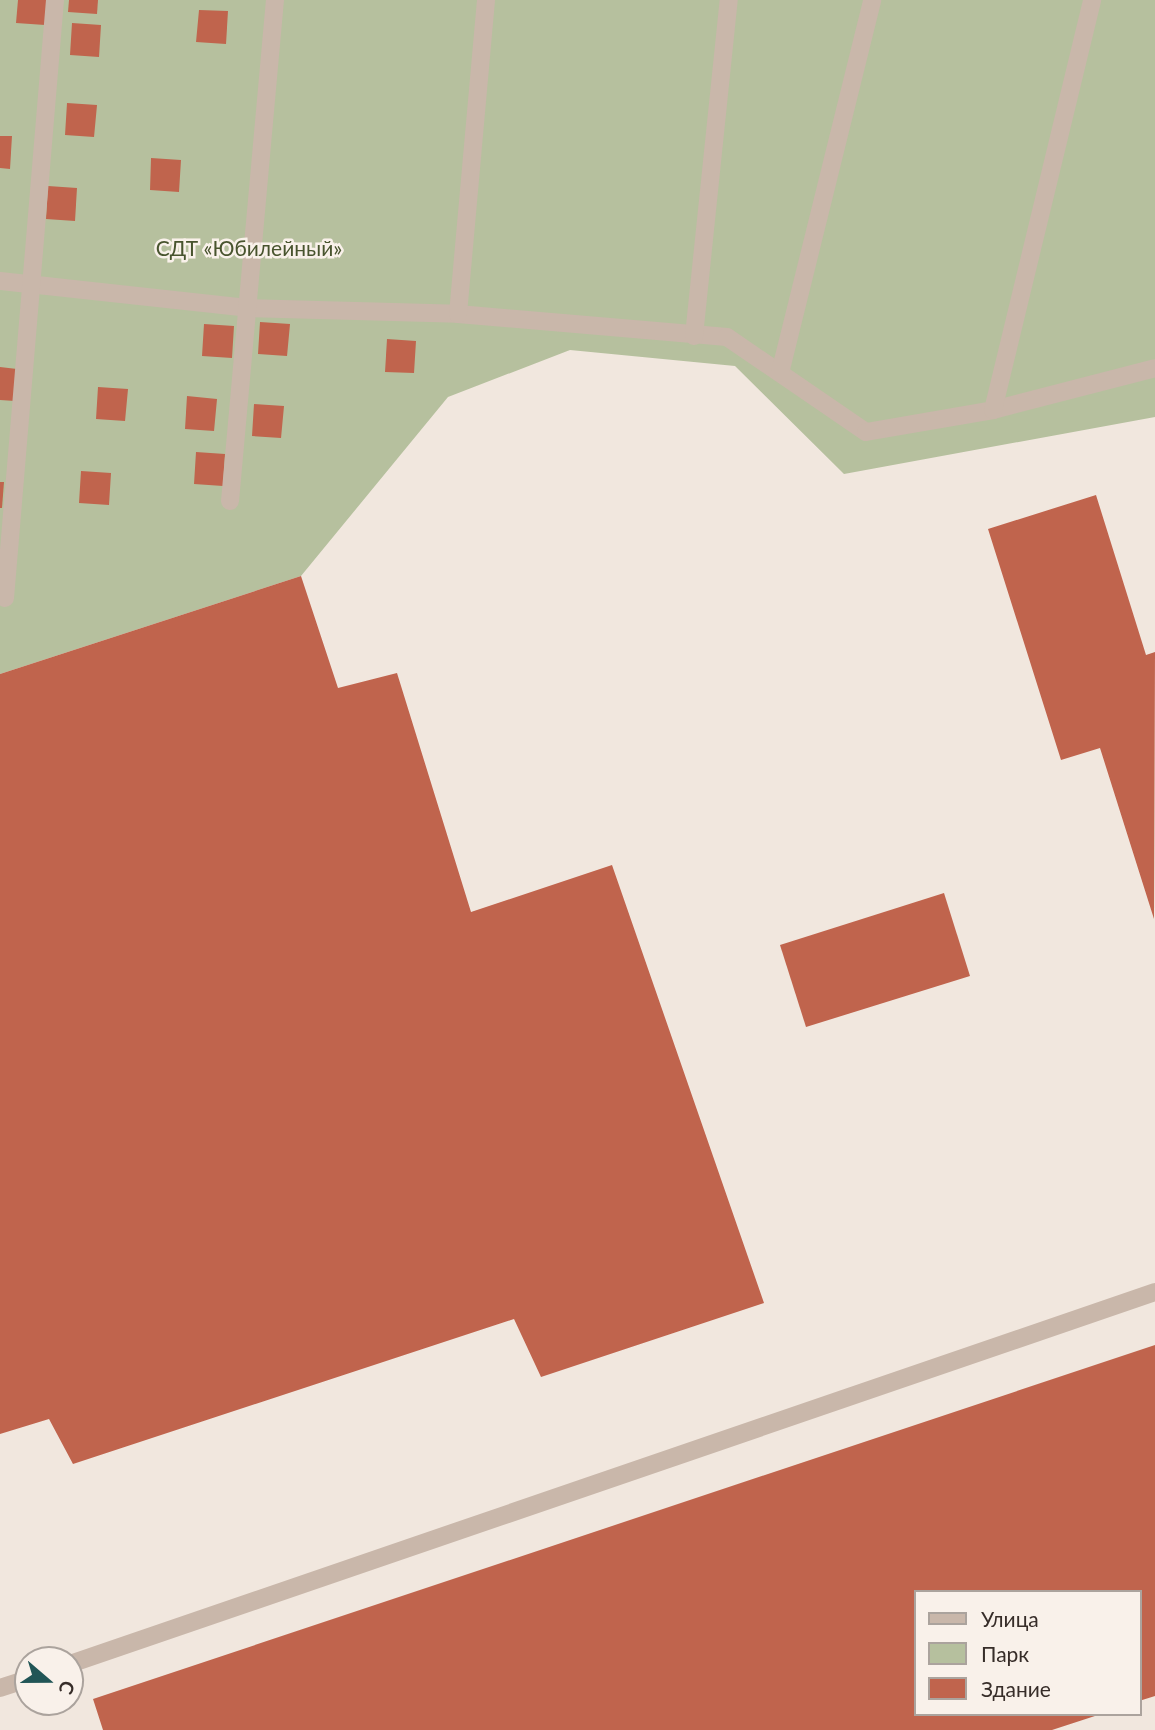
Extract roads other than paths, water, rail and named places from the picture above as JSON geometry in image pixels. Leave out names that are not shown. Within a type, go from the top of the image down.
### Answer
[{"type":"street","points":[[5,598],[55,0]]},
{"type":"street","points":[[230,501],[275,0]]},
{"type":"street","points":[[458,314],[485,0]]},
{"type":"street","points":[[694,336],[729,0]]},
{"type":"street","points":[[780,373],[872,0]]},
{"type":"street","points":[[993,410],[1092,0]]},
{"type":"street","points":[[0,281],[248,308],[458,314],[727,337],[866,432],[993,410],[1155,368]]},
{"type":"street","points":[[84,1659],[1155,1292]]},
{"type":"park label","name":"СДТ «Юбилейный»","points":[[249,248]]}]
